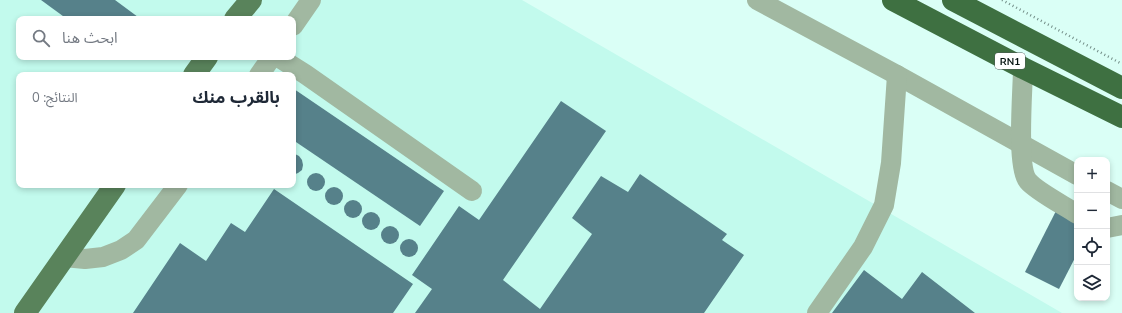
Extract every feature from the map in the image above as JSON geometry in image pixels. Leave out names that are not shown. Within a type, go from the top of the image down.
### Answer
[{"type":"highway","name":"RN1","points":[[893,0],[1122,118]]},
{"type":"highway","name":"RN1","points":[[953,0],[1122,88]]},
{"type":"main road","points":[[236,16],[244,0]]},
{"type":"main road","points":[[237,16],[251,0]]},
{"type":"main road","points":[[196,72],[205,60]]},
{"type":"main road","points":[[25,313],[113,188]]},
{"type":"lane","points":[[296,22],[311,0]]},
{"type":"lane","points":[[757,0],[897,75],[1074,173]]},
{"type":"lane","points":[[261,72],[270,60]]},
{"type":"lane","points":[[283,60],[306,74],[472,191]]},
{"type":"lane","points":[[1023,68],[1023,168],[1028,182],[1074,212]]},
{"type":"lane","points":[[817,313],[863,246],[884,205],[891,163],[897,75]]},
{"type":"lane","points":[[64,257],[85,259],[103,257],[121,250],[136,240],[176,188]]},
{"type":"lane","points":[[1110,193],[1122,199]]},
{"type":"lane","points":[[1110,227],[1122,225]]},
{"type":"path","points":[[1002,0],[1122,64]]},
{"type":"shaded area","points":[[0,0],[522,0],[1062,313],[0,313]]},
{"type":"building","points":[[41,0],[115,0],[137,16],[63,16]]},
{"type":"building","points":[[296,90],[444,191],[420,226],[296,142]]},
{"type":"building","points":[[561,101],[606,131],[503,280],[540,309],[592,234],[572,218],[601,176],[628,192],[640,174],[727,234],[722,240],[744,255],[704,313],[415,313],[432,289],[412,275],[459,206],[479,220]]},
{"type":"building","points":[[296,154],[302,160],[303,165],[302,170],[296,174]]},
{"type":"building","points":[[316,173],[322,176],[325,182],[322,188],[316,191],[310,188],[307,182],[310,176]]},
{"type":"building","points":[[334,187],[340,190],[343,196],[340,202],[334,205],[328,202],[325,196],[328,190]]},
{"type":"building","points":[[274,189],[413,284],[393,313],[133,313],[180,243],[206,261],[231,223],[245,232]]},
{"type":"building","points":[[353,200],[359,203],[362,209],[359,215],[353,218],[347,215],[344,209],[347,203]]},
{"type":"building","points":[[1057,209],[1074,218],[1074,260],[1059,289],[1025,272]]},
{"type":"building","points":[[371,212],[377,215],[380,221],[377,227],[371,230],[365,227],[362,221],[365,215]]},
{"type":"building","points":[[390,226],[396,229],[399,235],[396,241],[390,244],[384,241],[381,235],[384,229]]},
{"type":"building","points":[[409,239],[415,242],[418,248],[415,254],[409,257],[403,254],[400,248],[403,242]]},
{"type":"building","points":[[864,270],[902,299],[922,272],[975,313],[832,313]]}]
